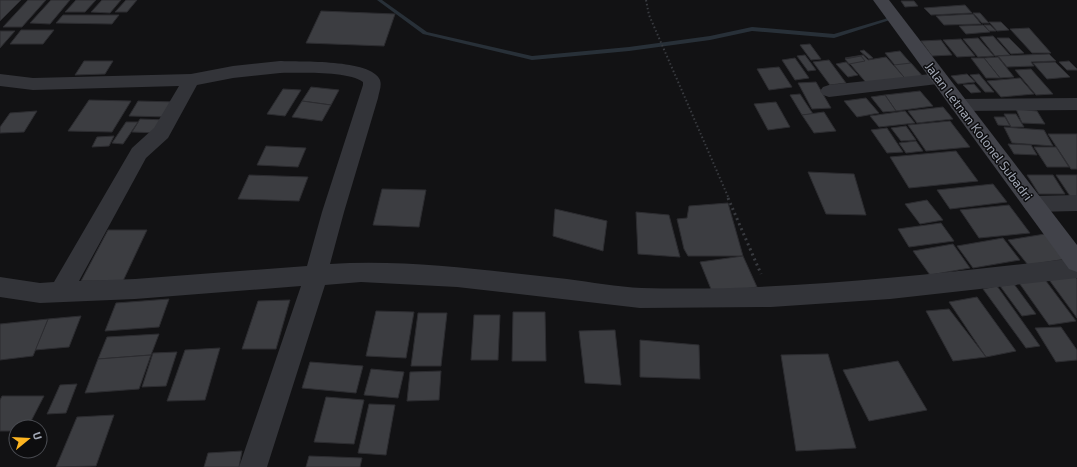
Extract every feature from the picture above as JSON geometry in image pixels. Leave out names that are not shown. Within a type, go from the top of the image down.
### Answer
[{"type":"main road","name":"Jalan Letnan Kolonel Subadri","points":[[881,0],[1077,262]]},
{"type":"street","points":[[0,80],[33,84],[191,80],[233,72],[280,67],[349,71],[362,73],[371,80],[372,85],[369,98],[316,275],[253,467]]},
{"type":"street","points":[[829,91],[940,79]]},
{"type":"street","points":[[61,292],[139,153],[161,133],[191,80]]},
{"type":"street","points":[[959,105],[1077,104]]},
{"type":"street","points":[[1033,204],[1077,203]]},
{"type":"street","points":[[0,287],[40,293],[135,289],[361,272],[457,277],[640,298],[771,297],[890,289],[1077,268]]},
{"type":"path","points":[[646,0],[649,15],[771,297]]},
{"type":"building","points":[[0,0],[21,0],[0,21]]},
{"type":"building","points":[[28,0],[46,0],[22,27],[3,27]]},
{"type":"building","points":[[51,0],[70,0],[50,24],[30,23]]},
{"type":"building","points":[[76,0],[96,0],[85,12],[65,12]]},
{"type":"building","points":[[102,0],[121,0],[110,13],[91,12]]},
{"type":"building","points":[[126,0],[137,0],[127,12],[115,12]]},
{"type":"building","points":[[901,1],[914,1],[918,6],[905,7]]},
{"type":"building","points":[[965,5],[972,13],[931,15],[924,8]]},
{"type":"building","points":[[321,11],[395,14],[384,46],[306,43]]},
{"type":"building","points":[[973,13],[980,13],[989,23],[982,23]]},
{"type":"building","points":[[973,14],[981,24],[944,25],[936,16]]},
{"type":"building","points":[[63,15],[119,15],[112,24],[56,23]]},
{"type":"building","points":[[989,22],[1001,22],[1009,30],[997,31]]},
{"type":"building","points":[[983,25],[990,32],[966,34],[959,26]]},
{"type":"building","points":[[984,25],[990,25],[996,31],[989,31]]},
{"type":"building","points":[[1029,28],[1051,53],[1032,53],[1010,29]]},
{"type":"building","points":[[21,30],[54,30],[43,44],[10,44]]},
{"type":"building","points":[[0,31],[15,31],[0,48]]},
{"type":"building","points":[[993,36],[1010,55],[995,56],[980,37]]},
{"type":"building","points":[[978,38],[994,56],[978,57],[963,39]]},
{"type":"building","points":[[997,38],[1009,38],[1024,53],[1011,54]]},
{"type":"building","points":[[961,39],[975,56],[957,57],[943,40]]},
{"type":"building","points":[[941,40],[952,55],[932,56],[921,41]]},
{"type":"building","points":[[810,44],[821,59],[811,60],[800,45]]},
{"type":"building","points":[[864,50],[873,58],[869,59],[860,51]]},
{"type":"building","points":[[900,51],[914,67],[898,69],[885,53]]},
{"type":"building","points":[[1049,54],[1056,61],[1031,62],[1034,66],[1007,67],[998,56]]},
{"type":"building","points":[[805,55],[816,70],[808,71],[797,56]]},
{"type":"building","points":[[863,55],[868,60],[886,57],[906,79],[869,86],[845,58]]},
{"type":"building","points":[[861,56],[865,61],[849,64],[845,59]]},
{"type":"building","points":[[998,57],[1014,77],[1000,78],[984,58]]},
{"type":"building","points":[[795,58],[809,78],[795,80],[782,60]]},
{"type":"building","points":[[971,58],[984,58],[1000,78],[986,78]]},
{"type":"building","points":[[829,60],[846,83],[830,85],[813,62]]},
{"type":"building","points":[[84,61],[113,61],[105,74],[75,75]]},
{"type":"building","points":[[1069,61],[1077,70],[1067,70],[1059,62]]},
{"type":"building","points":[[846,62],[858,75],[848,77],[836,64]]},
{"type":"building","points":[[1055,62],[1070,77],[1047,79],[1033,63]]},
{"type":"building","points":[[911,63],[926,80],[908,82],[894,65]]},
{"type":"building","points":[[779,67],[792,87],[769,90],[757,69]]},
{"type":"building","points":[[1031,69],[1053,94],[1036,95],[1015,70]]},
{"type":"building","points":[[967,74],[975,82],[958,84],[951,76]]},
{"type":"building","points":[[979,74],[994,92],[985,92],[970,75]]},
{"type":"building","points":[[1020,78],[1034,94],[1001,97],[987,81]]},
{"type":"building","points":[[816,82],[831,108],[812,109],[798,83]]},
{"type":"building","points":[[974,84],[981,92],[971,93],[963,85]]},
{"type":"building","points":[[311,87],[339,90],[331,105],[302,101]]},
{"type":"building","points":[[283,89],[301,90],[285,116],[267,114]]},
{"type":"building","points":[[920,91],[933,106],[896,111],[885,95]]},
{"type":"building","points":[[800,94],[813,114],[802,115],[790,95]]},
{"type":"building","points":[[885,95],[896,111],[883,112],[871,97]]},
{"type":"building","points":[[866,98],[879,113],[857,117],[844,101]]},
{"type":"building","points":[[89,100],[131,101],[112,132],[68,131]]},
{"type":"building","points":[[138,101],[178,102],[169,117],[129,116]]},
{"type":"building","points":[[302,101],[331,105],[322,121],[292,117]]},
{"type":"building","points":[[776,102],[790,127],[768,130],[754,104]]},
{"type":"building","points":[[943,107],[953,119],[917,123],[908,111]]},
{"type":"building","points":[[1016,109],[1037,111],[1045,124],[1022,123]]},
{"type":"building","points":[[37,111],[24,132],[0,133],[0,127],[10,113]]},
{"type":"building","points":[[905,111],[915,123],[879,127],[870,116]]},
{"type":"building","points":[[824,112],[836,131],[814,133],[802,115]]},
{"type":"building","points":[[1004,114],[1016,114],[1024,127],[1011,127]]},
{"type":"building","points":[[994,117],[1005,117],[1010,126],[998,125]]},
{"type":"building","points":[[140,119],[167,120],[160,133],[132,132]]},
{"type":"building","points":[[950,121],[970,147],[926,151],[908,125]]},
{"type":"building","points":[[126,122],[138,122],[123,144],[112,143]]},
{"type":"building","points":[[906,126],[916,140],[901,141],[891,128]]},
{"type":"building","points":[[1004,127],[1044,130],[1053,146],[1012,143]]},
{"type":"building","points":[[887,128],[903,152],[887,153],[871,130]]},
{"type":"building","points":[[1048,134],[1077,134],[1077,169],[1071,169]]},
{"type":"building","points":[[114,136],[109,146],[92,147],[97,137]]},
{"type":"building","points":[[916,141],[923,151],[906,153],[899,143]]},
{"type":"building","points":[[1008,144],[1031,145],[1037,155],[1014,154]]},
{"type":"building","points":[[266,146],[306,148],[298,167],[257,165]]},
{"type":"building","points":[[1034,147],[1056,147],[1069,167],[1047,167]]},
{"type":"building","points":[[956,151],[978,181],[909,188],[890,157]]},
{"type":"building","points":[[808,172],[854,174],[866,215],[826,214]]},
{"type":"building","points":[[249,175],[308,177],[299,201],[238,199]]},
{"type":"building","points":[[1027,175],[1053,175],[1065,194],[1039,194]]},
{"type":"building","points":[[1056,175],[1077,175],[1077,202],[1074,202]]},
{"type":"building","points":[[993,184],[1007,202],[950,209],[937,190]]},
{"type":"building","points":[[382,189],[426,190],[419,227],[373,225]]},
{"type":"building","points":[[927,200],[943,220],[920,224],[905,204]]},
{"type":"building","points":[[728,203],[743,256],[688,256],[684,249],[677,219],[687,218],[689,206]]},
{"type":"building","points":[[1009,205],[1030,233],[979,238],[960,210]]},
{"type":"building","points":[[555,209],[607,221],[603,251],[553,236]]},
{"type":"building","points":[[636,212],[669,215],[680,257],[638,254]]},
{"type":"building","points":[[941,223],[954,241],[909,247],[898,229]]},
{"type":"building","points":[[108,230],[147,230],[123,281],[81,281]]},
{"type":"building","points":[[1045,234],[1066,259],[1028,265],[1008,240]]},
{"type":"building","points":[[1003,238],[1020,260],[973,268],[957,246]]},
{"type":"building","points":[[953,244],[970,268],[930,275],[913,251]]},
{"type":"building","points":[[743,256],[757,287],[713,294],[700,262]]},
{"type":"building","points":[[1074,274],[1077,279],[1077,318],[1047,277]]},
{"type":"building","points":[[1043,277],[1076,321],[1049,325],[1017,280]]},
{"type":"building","points":[[1014,284],[1036,314],[1022,316],[1000,286]]},
{"type":"building","points":[[997,286],[1040,346],[1026,348],[983,289]]},
{"type":"building","points":[[977,297],[1016,351],[986,357],[949,302]]},
{"type":"building","points":[[169,299],[159,327],[105,331],[116,303]]},
{"type":"building","points":[[290,300],[276,349],[242,349],[258,301]]},
{"type":"building","points":[[949,309],[986,357],[953,361],[926,311]]},
{"type":"building","points":[[376,311],[414,312],[406,358],[366,356]]},
{"type":"building","points":[[513,312],[545,312],[546,361],[512,361]]},
{"type":"building","points":[[418,313],[447,313],[441,366],[411,366]]},
{"type":"building","points":[[474,315],[500,315],[498,360],[471,360]]},
{"type":"building","points":[[81,316],[69,347],[35,350],[48,319]]},
{"type":"building","points":[[48,319],[33,356],[0,360],[0,324]]},
{"type":"building","points":[[1061,327],[1077,350],[1077,360],[1056,362],[1035,328]]},
{"type":"building","points":[[615,330],[621,385],[585,383],[579,331]]},
{"type":"building","points":[[159,334],[151,355],[98,359],[107,337]]},
{"type":"building","points":[[640,340],[699,345],[700,379],[640,377]]},
{"type":"building","points":[[220,348],[205,400],[167,401],[185,350]]},
{"type":"building","points":[[177,352],[166,386],[142,387],[153,353]]},
{"type":"building","points":[[828,354],[856,448],[796,451],[781,355]]},
{"type":"building","points":[[151,355],[139,389],[85,393],[98,359]]},
{"type":"building","points":[[898,361],[927,410],[869,421],[843,370]]},
{"type":"building","points":[[310,362],[363,366],[356,393],[302,388]]},
{"type":"building","points":[[371,369],[404,372],[398,398],[364,395]]},
{"type":"building","points":[[441,371],[439,400],[407,401],[410,372]]},
{"type":"building","points":[[77,384],[66,413],[47,414],[60,385]]},
{"type":"building","points":[[2,396],[44,396],[32,419],[8,419],[8,431],[0,431],[0,400]]},
{"type":"building","points":[[326,397],[364,400],[354,444],[314,442]]},
{"type":"building","points":[[369,404],[395,405],[386,455],[358,453]]},
{"type":"building","points":[[114,415],[96,466],[56,467],[77,417]]},
{"type":"building","points":[[242,451],[239,467],[204,467],[208,453]]},
{"type":"building","points":[[309,456],[362,458],[360,467],[306,467]]},
{"type":"waterway","points":[[379,0],[425,33],[532,58],[629,49],[710,38],[752,29],[834,36],[887,20]]}]
